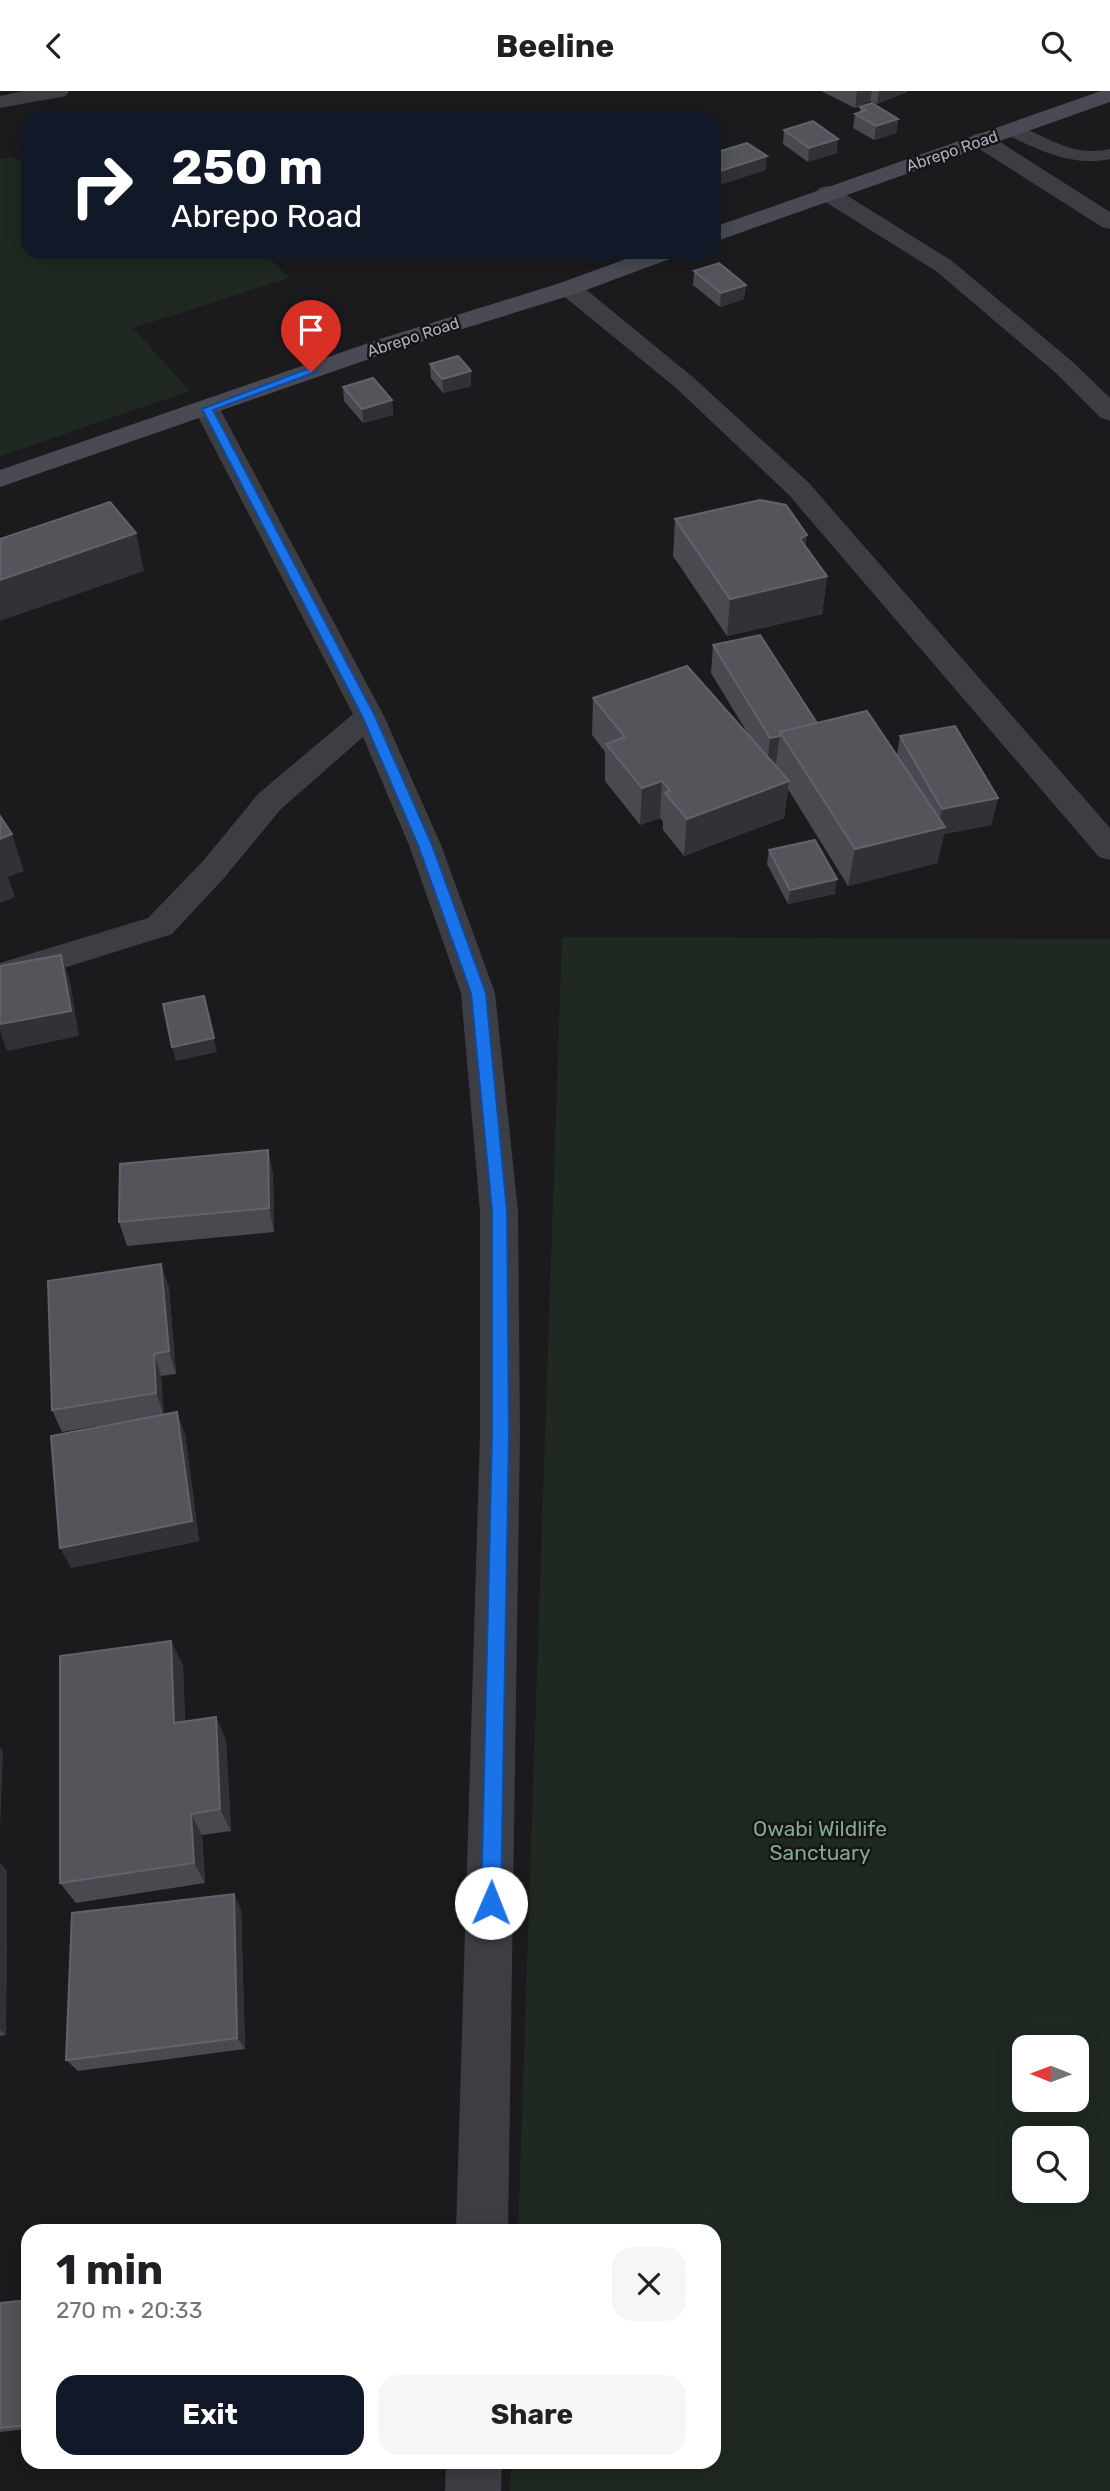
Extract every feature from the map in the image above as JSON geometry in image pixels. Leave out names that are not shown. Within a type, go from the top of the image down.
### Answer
[{"type":"main road","name":"Abrepo Road","points":[[721,232],[1110,95]]},
{"type":"main road","name":"Abrepo Road","points":[[0,479],[389,344],[569,288],[648,259]]},
{"type":"street","points":[[0,102],[58,91]]},
{"type":"street","points":[[981,140],[1110,222]]},
{"type":"street","points":[[827,193],[944,266],[1065,368],[1110,413]]},
{"type":"street","points":[[569,288],[685,383],[799,489],[1110,849]]},
{"type":"street","points":[[207,409],[369,716],[425,845],[478,993],[499,1211],[500,1461],[482,2224]]},
{"type":"street","points":[[0,976],[160,926],[214,869],[270,802],[369,716]]},
{"type":"street","points":[[473,2491],[474,2469]]},
{"type":"lane","points":[[1011,130],[1076,157],[1099,158],[1110,154]]},
{"type":"green space","points":[[11,157],[21,161],[21,259],[270,259],[289,278],[133,328],[190,391],[0,456],[0,159]]},
{"type":"green space","name":"Owabi Wildlife Sanctuary","points":[[562,937],[1110,939],[1110,2491],[510,2491],[511,2469],[721,2469],[721,2224],[518,2224]]},
{"type":"building","points":[[872,103],[898,119],[876,126],[855,114],[866,110],[860,107]]},
{"type":"building","points":[[813,121],[838,139],[809,148],[784,130]]},
{"type":"building","points":[[747,143],[767,156],[721,171],[721,151]]},
{"type":"building","points":[[719,263],[746,285],[721,293],[694,271]]},
{"type":"building","points":[[458,356],[471,371],[442,379],[430,364]]},
{"type":"building","points":[[373,378],[392,400],[362,409],[343,387]]},
{"type":"building","points":[[760,500],[786,505],[807,535],[800,539],[827,576],[730,599],[675,519]]},
{"type":"building","points":[[110,502],[136,533],[0,580],[0,539]]},
{"type":"building","points":[[760,635],[817,723],[780,732],[780,736],[770,738],[713,645]]},
{"type":"building","points":[[687,666],[789,781],[687,819],[665,793],[670,791],[662,781],[642,788],[606,744],[625,737],[593,698]]},
{"type":"building","points":[[867,711],[945,827],[855,849],[780,732]]},
{"type":"building","points":[[955,726],[998,798],[942,809],[900,736]]},
{"type":"building","points":[[0,816],[12,834],[0,839]]},
{"type":"building","points":[[815,840],[837,879],[790,890],[769,850]]},
{"type":"building","points":[[61,955],[71,1011],[0,1024],[0,966]]},
{"type":"building","points":[[204,996],[214,1038],[172,1047],[163,1004]]},
{"type":"building","points":[[268,1150],[269,1208],[119,1222],[120,1164]]},
{"type":"building","points":[[161,1264],[169,1351],[154,1354],[156,1393],[52,1410],[48,1281]]},
{"type":"building","points":[[177,1412],[192,1521],[60,1548],[51,1436]]},
{"type":"building","points":[[171,1641],[174,1723],[216,1717],[220,1809],[191,1814],[194,1863],[60,1883],[60,1656]]},
{"type":"building","points":[[234,1894],[237,2038],[66,2060],[72,1913]]},
{"type":"building","points":[[21,2301],[21,2426],[0,2428],[0,2303]]},
{"type":"route","points":[[311,372],[207,409],[369,716],[425,845],[478,993],[499,1211],[500,1434],[491,1903]]}]
